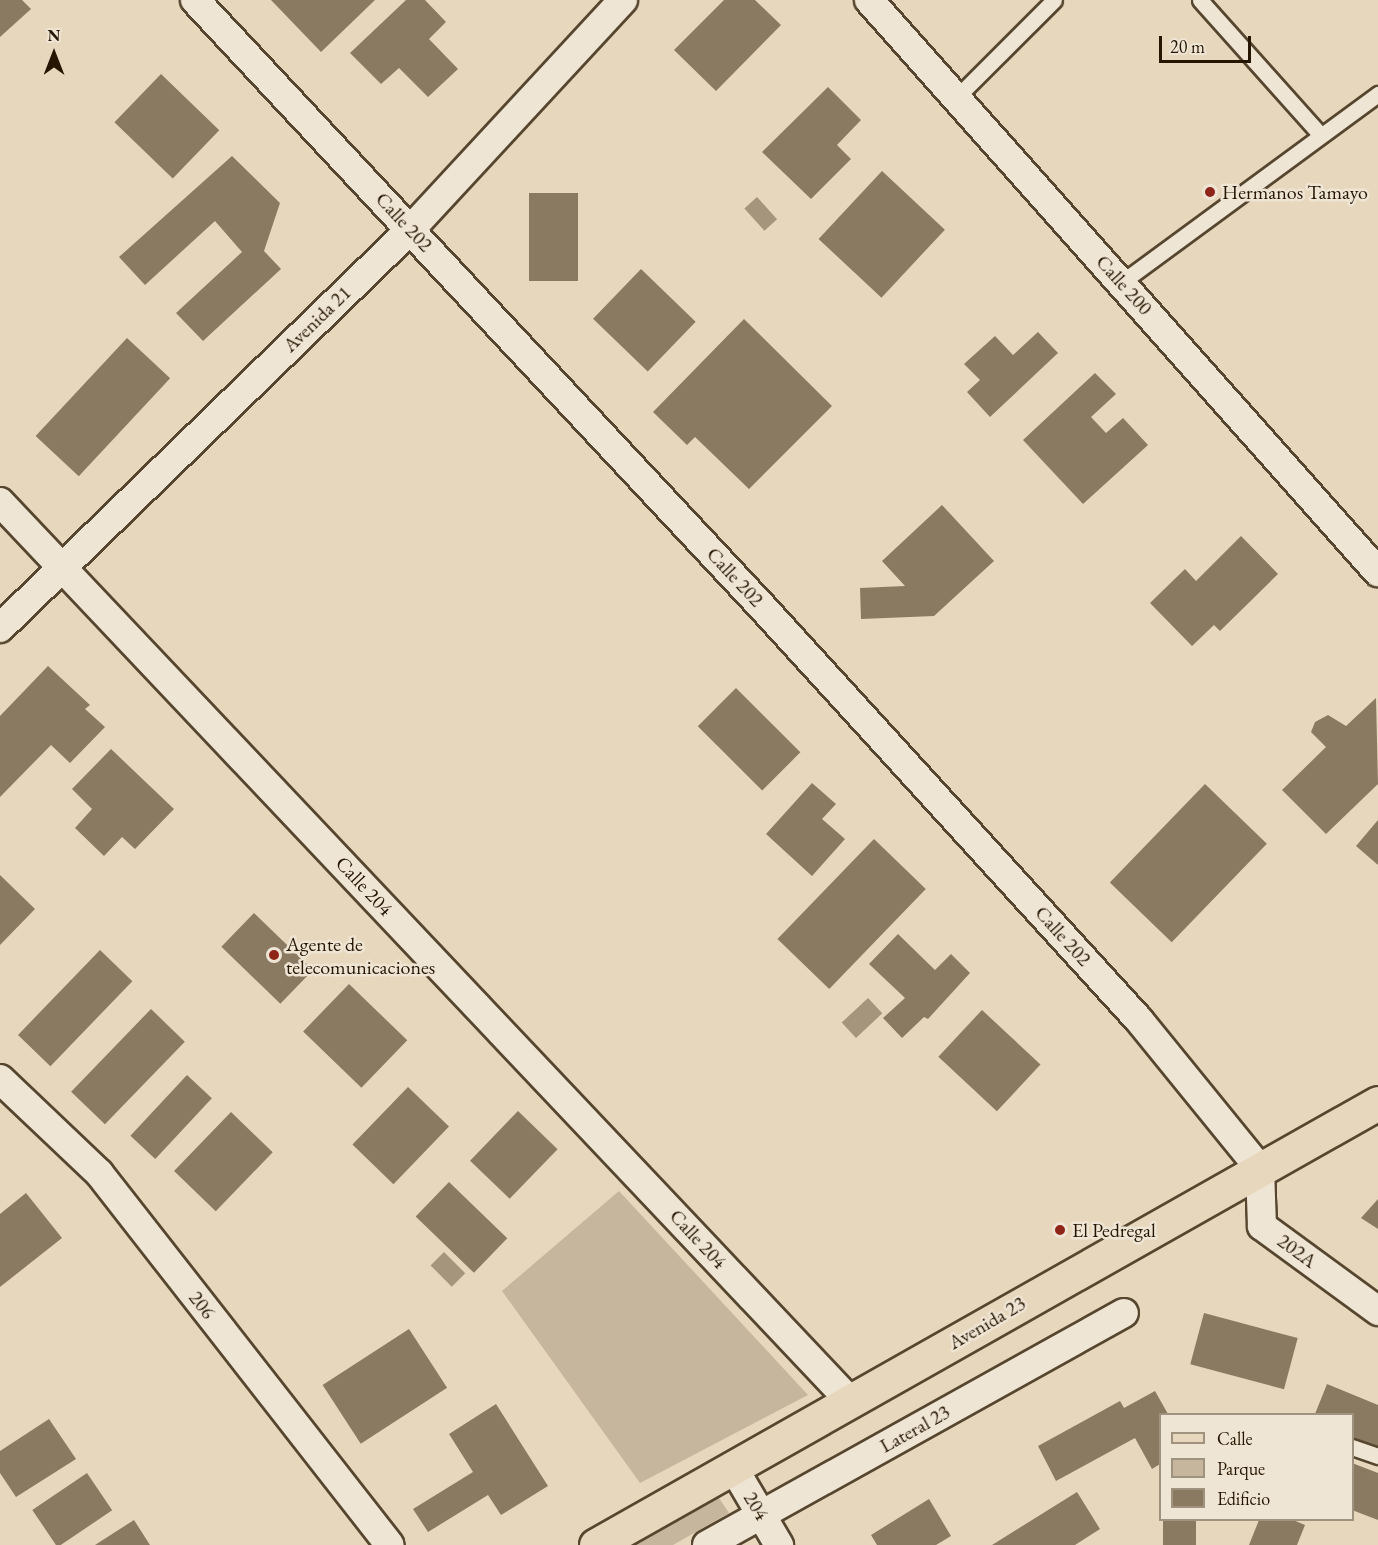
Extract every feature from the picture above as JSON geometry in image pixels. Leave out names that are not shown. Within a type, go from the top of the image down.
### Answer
[{"type":"main road","name":"Avenida 23","points":[[596,1545],[1378,1103]]},
{"type":"street","name":"Calle 202","points":[[195,0],[411,229],[1139,1020],[1260,1169]]},
{"type":"street","name":"Avenida 21","points":[[0,628],[60,566],[411,229],[623,0]]},
{"type":"street","name":"Calle 200","points":[[869,0],[1378,572]]},
{"type":"street","name":"Calle 204","points":[[0,502],[850,1401]]},
{"type":"street","name":"206","points":[[0,1079],[99,1173],[390,1545]]},
{"type":"street","name":"202A","points":[[1260,1169],[1262,1226],[1378,1311]]},
{"type":"street","name":"Lateral 23","points":[[707,1545],[1124,1313]]},
{"type":"street","name":"204","points":[[733,1467],[779,1545]]},
{"type":"lane","points":[[957,97],[1054,0]]},
{"type":"lane","points":[[1200,0],[1319,134]]},
{"type":"lane","points":[[1122,282],[1319,134],[1378,94]]},
{"type":"lane","points":[[1354,1447],[1378,1456]]},
{"type":"green space","points":[[619,1191],[808,1395],[640,1483],[502,1291]]},
{"type":"green space","points":[[719,1498],[729,1513],[673,1545],[636,1545]]},
{"type":"shaded area","points":[[757,197],[777,219],[764,231],[744,208]]},
{"type":"shaded area","points":[[868,998],[882,1013],[856,1038],[842,1023]]},
{"type":"shaded area","points":[[444,1252],[465,1273],[452,1287],[431,1265]]},
{"type":"building","points":[[0,0],[22,0],[31,9],[0,37]]},
{"type":"building","points":[[271,0],[375,0],[321,52]]},
{"type":"building","points":[[406,0],[425,0],[446,22],[429,39],[458,69],[428,97],[399,68],[381,84],[350,53]]},
{"type":"building","points":[[724,0],[755,0],[781,25],[716,91],[674,50]]},
{"type":"building","points":[[161,74],[219,130],[173,178],[114,122]]},
{"type":"building","points":[[828,87],[861,120],[837,145],[851,159],[811,199],[762,152]]},
{"type":"building","points":[[232,156],[280,203],[264,251],[281,269],[203,341],[176,313],[242,252],[215,221],[145,285],[119,257]]},
{"type":"building","points":[[882,171],[945,230],[881,298],[819,239]]},
{"type":"building","points":[[529,193],[578,193],[578,281],[529,281]]},
{"type":"building","points":[[641,269],[696,322],[648,371],[593,319]]},
{"type":"building","points":[[744,319],[832,406],[749,489],[695,437],[687,445],[653,412]]},
{"type":"building","points":[[1038,332],[1058,353],[990,417],[967,392],[980,380],[964,364],[995,336],[1013,355]]},
{"type":"building","points":[[127,338],[170,378],[79,476],[36,436]]},
{"type":"building","points":[[1095,373],[1116,394],[1091,417],[1106,433],[1123,418],[1148,445],[1083,504],[1023,440]]},
{"type":"building","points":[[942,505],[994,561],[934,616],[861,619],[860,588],[905,586],[882,561]]},
{"type":"building","points":[[1241,536],[1278,574],[1220,631],[1214,625],[1192,646],[1150,603],[1185,569],[1196,581]]},
{"type":"building","points":[[48,666],[90,705],[85,709],[105,727],[70,763],[51,745],[0,797],[0,716]]},
{"type":"building","points":[[736,688],[800,752],[762,791],[698,726]]},
{"type":"building","points":[[1376,698],[1378,784],[1326,834],[1282,790],[1326,747],[1311,732],[1315,722],[1328,715],[1346,726]]},
{"type":"building","points":[[111,749],[174,809],[135,849],[122,837],[104,856],[75,828],[92,809],[72,789]]},
{"type":"building","points":[[812,783],[836,804],[822,819],[845,839],[812,876],[766,834]]},
{"type":"building","points":[[1205,784],[1267,844],[1172,942],[1110,883]]},
{"type":"building","points":[[1378,820],[1378,865],[1356,846]]},
{"type":"building","points":[[874,839],[926,889],[829,989],[777,939]]},
{"type":"building","points":[[0,875],[35,909],[0,945]]},
{"type":"building","points":[[254,913],[313,970],[280,1004],[221,947]]},
{"type":"building","points":[[898,934],[935,970],[951,954],[970,973],[928,1019],[924,1017],[902,1038],[883,1018],[905,998],[869,964]]},
{"type":"building","points":[[100,950],[132,981],[50,1066],[18,1035]]},
{"type":"building","points":[[349,984],[407,1040],[361,1088],[303,1031]]},
{"type":"building","points":[[151,1009],[185,1042],[105,1124],[71,1092]]},
{"type":"building","points":[[982,1010],[1041,1065],[997,1111],[938,1057]]},
{"type":"building","points":[[187,1075],[212,1098],[155,1159],[130,1136]]},
{"type":"building","points":[[408,1087],[449,1127],[393,1184],[352,1145]]},
{"type":"building","points":[[518,1111],[558,1149],[510,1199],[470,1161]]},
{"type":"building","points":[[231,1112],[273,1152],[216,1211],[174,1171]]},
{"type":"building","points":[[449,1182],[507,1238],[474,1273],[416,1217]]},
{"type":"building","points":[[26,1193],[62,1238],[0,1287],[0,1214]]},
{"type":"building","points":[[1378,1199],[1378,1229],[1361,1218]]},
{"type":"building","points":[[1204,1313],[1298,1338],[1284,1389],[1190,1364]]},
{"type":"building","points":[[409,1329],[447,1388],[361,1444],[323,1385]]},
{"type":"building","points":[[1327,1384],[1378,1405],[1378,1448],[1354,1439],[1354,1413],[1315,1413]]},
{"type":"building","points":[[1155,1391],[1167,1413],[1159,1413],[1159,1465],[1152,1469],[1135,1438],[1056,1481],[1038,1446],[1120,1401],[1124,1408]]},
{"type":"building","points":[[496,1404],[548,1486],[501,1515],[488,1495],[428,1532],[413,1509],[473,1472],[449,1434]]},
{"type":"building","points":[[49,1419],[76,1459],[16,1497],[0,1473],[0,1451]]},
{"type":"building","points":[[1354,1464],[1378,1473],[1378,1520],[1354,1511]]},
{"type":"building","points":[[87,1473],[112,1510],[61,1545],[56,1545],[32,1510]]},
{"type":"building","points":[[1077,1492],[1100,1529],[1075,1545],[992,1545]]},
{"type":"building","points":[[929,1499],[951,1536],[936,1545],[877,1545],[871,1535]]},
{"type":"building","points":[[134,1520],[150,1545],[95,1545]]},
{"type":"building","points":[[1163,1521],[1196,1521],[1196,1545],[1163,1545]]},
{"type":"building","points":[[1259,1521],[1295,1521],[1305,1525],[1297,1545],[1249,1545]]},
{"type":"place","name":"Hermanos Tamayo","points":[[1210,192]]},
{"type":"place","name":"Agente de telecomunicaciones","points":[[274,955]]},
{"type":"place","name":"El Pedregal","points":[[1060,1230]]}]
